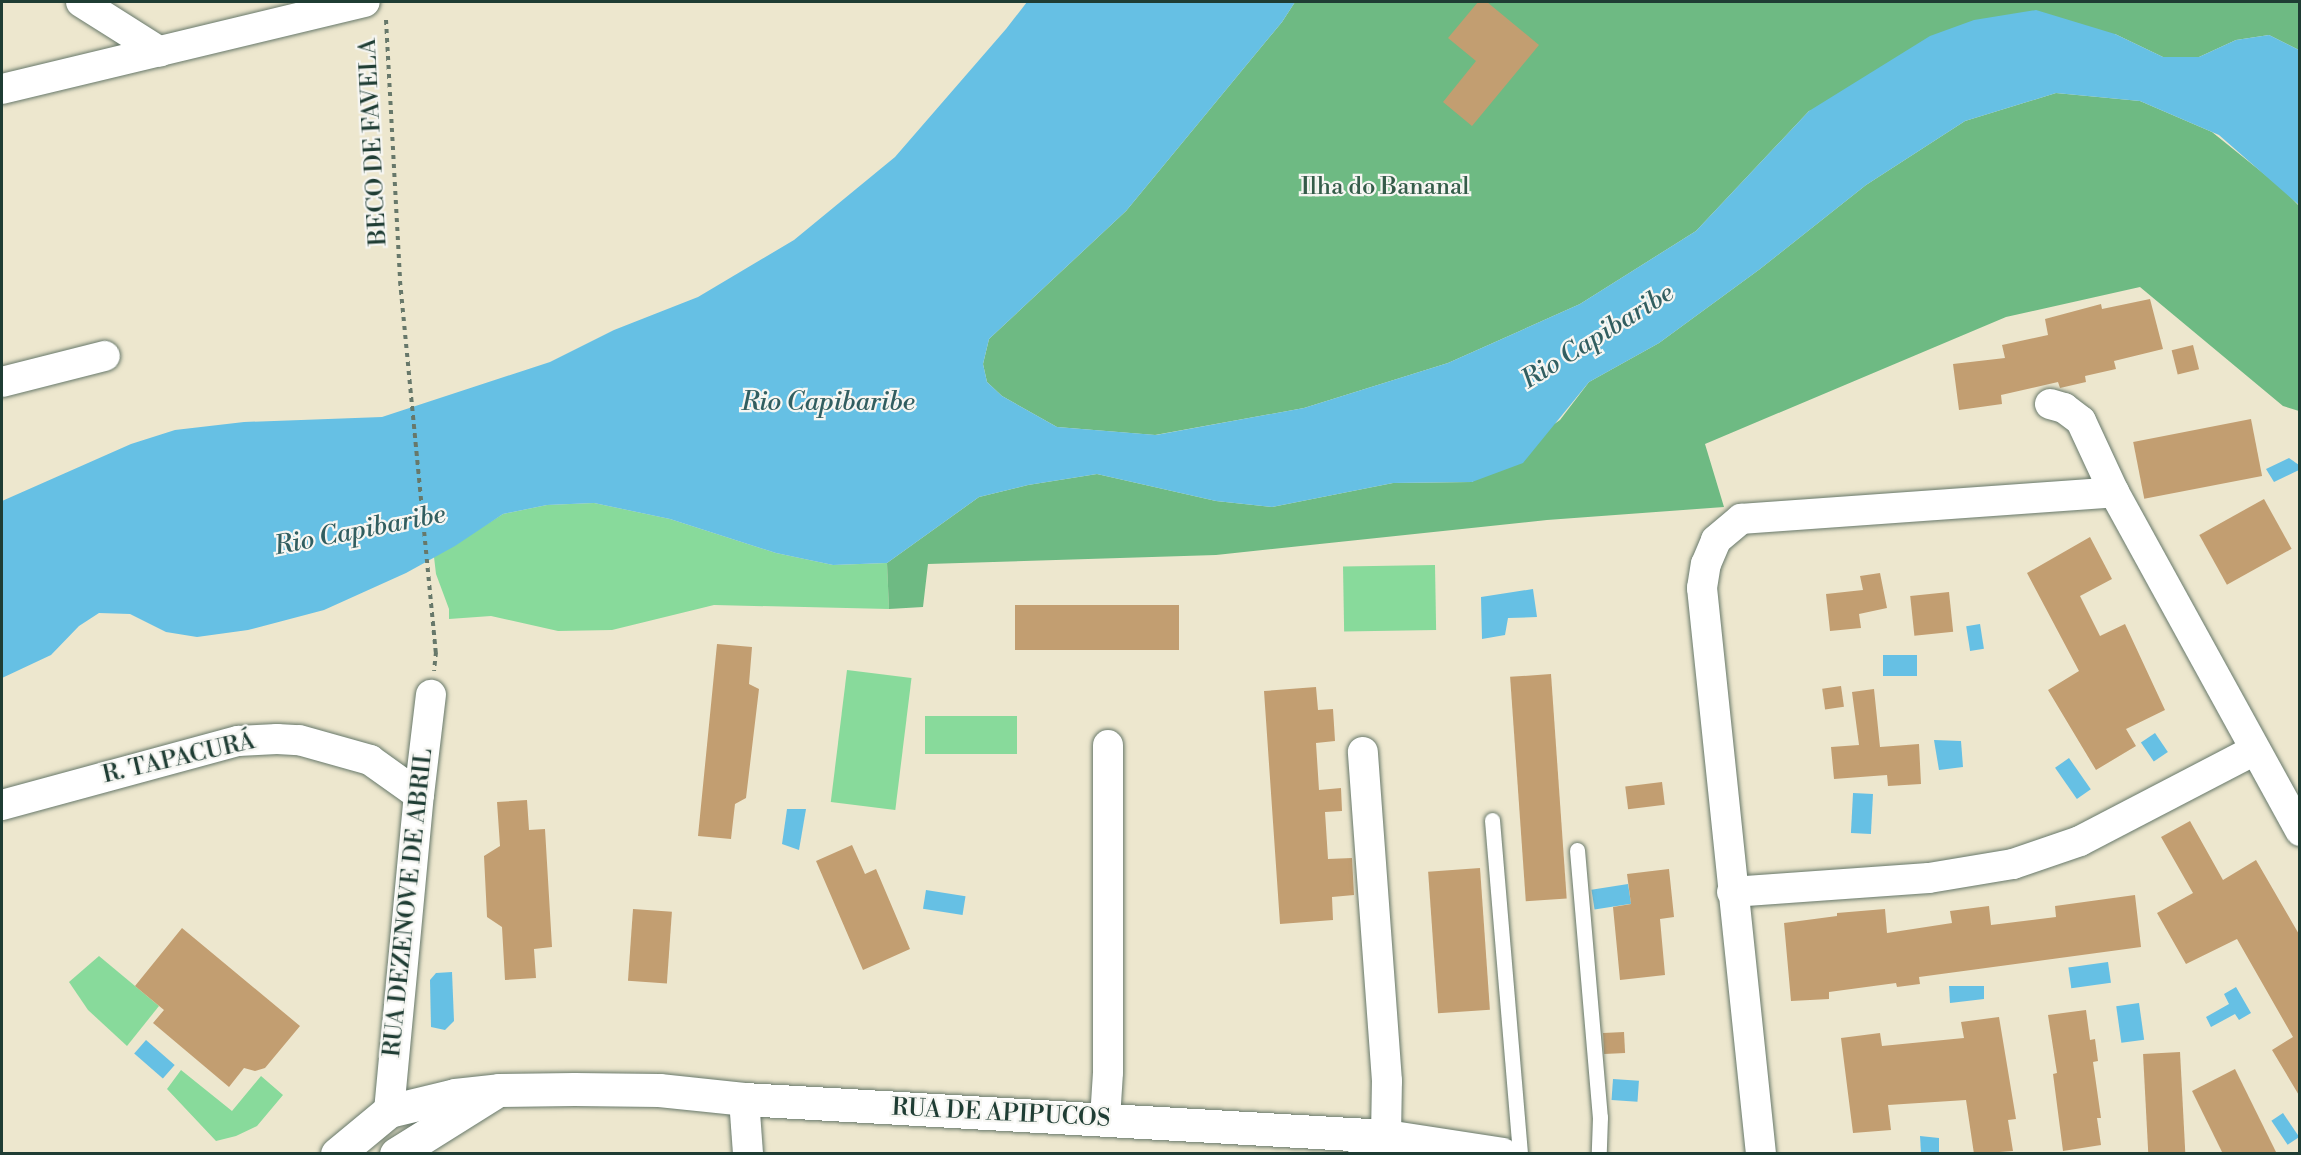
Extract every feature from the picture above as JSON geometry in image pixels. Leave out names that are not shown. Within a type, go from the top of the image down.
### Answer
[{"type":"main road","name":"RUA DE APIPUCOS","points":[[389,1111],[455,1095],[499,1090],[659,1090],[744,1099],[1105,1119],[1374,1145],[1502,1154]]},
{"type":"main road","points":[[396,1154],[499,1090]]},
{"type":"main road","points":[[337,1154],[389,1111]]},
{"type":"street","points":[[81,2],[160,52]]},
{"type":"street","points":[[2,89],[160,52],[375,7]]},
{"type":"street","points":[[2,382],[105,356]]},
{"type":"street","points":[[2050,404],[2064,408],[2081,421],[2114,492],[2300,831]]},
{"type":"street","points":[[1761,1154],[1702,588],[1706,564],[1716,540],[1741,519],[2114,492]]},
{"type":"street","name":"RUA DEZENOVE DE ABRIL","points":[[389,1111],[419,795],[431,695]]},
{"type":"street","name":"R. TAPACURÁ","points":[[2,805],[238,741],[277,739],[299,740],[370,760],[419,795]]},
{"type":"street","points":[[1105,1119],[1108,1072],[1108,745]]},
{"type":"street","points":[[1732,892],[1929,878],[2013,864],[2080,841],[2255,750]]},
{"type":"street","points":[[1363,752],[1388,1081],[1374,1145]]},
{"type":"street","points":[[744,1099],[748,1154]]},
{"type":"lane","points":[[1492,820],[1520,1154]]},
{"type":"lane","points":[[1577,850],[1600,1117],[1599,1154]]},
{"type":"path","name":"BECO DE FAVELA","points":[[375,7],[436,651]]},
{"type":"green space","name":"Ilha do Bananal","points":[[1295,2],[2299,2],[2299,50],[2269,35],[2236,40],[2199,57],[2163,57],[2115,34],[1809,111],[1696,231],[1580,304],[1448,363],[1304,408],[1155,435],[1057,427],[1002,396],[987,382],[983,364],[989,339],[1126,211],[1282,22]]},
{"type":"green space","points":[[2056,93],[2140,101],[2212,132],[2284,190],[2299,206],[2299,411],[2283,406],[2140,287],[2006,317],[1705,444],[1724,507],[1547,520],[1216,555],[928,564],[923,607],[889,609],[887,563],[979,497],[1028,485],[1097,474],[1216,501],[1272,507],[1393,483],[1472,482],[1560,420],[1589,382],[1659,343],[1760,269],[1866,185],[1965,121]]},
{"type":"green space","points":[[594,503],[670,519],[776,553],[833,565],[887,563],[889,609],[714,605],[612,630],[558,631],[491,616],[449,619],[449,609],[436,574],[434,557],[503,514],[547,505]]},
{"type":"green space","points":[[1435,565],[1436,630],[1344,632],[1343,567]]},
{"type":"green space","points":[[847,670],[912,678],[895,810],[831,802]]},
{"type":"green space","points":[[925,716],[1017,716],[1017,754],[925,754]]},
{"type":"green space","points":[[99,956],[159,1006],[127,1046],[88,1010],[69,982]]},
{"type":"green space","points":[[181,1070],[232,1111],[261,1076],[283,1095],[257,1126],[236,1136],[216,1141],[167,1089]]},
{"type":"water","name":"Rio Capibaribe","points":[[1027,2],[1295,2],[1282,22],[1126,211],[989,339],[983,364],[987,382],[1002,396],[1057,427],[1156,435],[1304,408],[1448,363],[1580,304],[1696,231],[1809,111],[1930,36],[1974,20],[2036,10],[2115,34],[2163,57],[2199,57],[2236,40],[2269,35],[2299,50],[2299,205],[2219,135],[2140,101],[2056,93],[1965,121],[1866,185],[1760,269],[1659,343],[1589,382],[1523,463],[1472,482],[1393,483],[1272,507],[1216,501],[1097,474],[1028,485],[979,497],[887,563],[833,565],[776,553],[670,519],[594,503],[547,505],[503,514],[455,546],[406,573],[324,610],[248,630],[197,637],[166,632],[130,614],[99,613],[79,626],[51,655],[2,678],[2,501],[131,444],[175,430],[244,422],[382,417],[550,362],[614,330],[698,297],[794,240],[895,157]]},
{"type":"water","points":[[2289,458],[2299,465],[2299,470],[2274,482],[2266,469]]},
{"type":"water","points":[[1533,589],[1537,617],[1508,618],[1505,635],[1482,639],[1481,597]]},
{"type":"water","points":[[1980,624],[1984,649],[1970,651],[1966,626]]},
{"type":"water","points":[[1883,655],[1917,655],[1917,676],[1883,676]]},
{"type":"water","points":[[2155,733],[2168,752],[2154,762],[2141,743]]},
{"type":"water","points":[[1934,740],[1961,741],[1963,767],[1939,770]]},
{"type":"water","points":[[2069,758],[2091,789],[2077,799],[2055,768]]},
{"type":"water","points":[[1853,793],[1873,794],[1871,834],[1851,833]]},
{"type":"water","points":[[787,809],[806,809],[799,850],[782,844]]},
{"type":"water","points":[[1628,884],[1631,904],[1595,910],[1591,890]]},
{"type":"water","points":[[926,890],[966,896],[963,915],[923,909]]},
{"type":"water","points":[[2108,962],[2111,983],[2071,988],[2068,968]]},
{"type":"water","points":[[452,972],[454,1021],[445,1030],[431,1027],[430,980],[436,973]]},
{"type":"water","points":[[1949,986],[1984,986],[1984,999],[1950,1003]]},
{"type":"water","points":[[2236,987],[2251,1013],[2239,1020],[2235,1014],[2211,1027],[2206,1017],[2229,1004],[2224,994]]},
{"type":"water","points":[[2139,1003],[2144,1040],[2121,1043],[2116,1006]]},
{"type":"water","points":[[146,1040],[175,1065],[163,1079],[134,1054]]},
{"type":"water","points":[[1613,1079],[1639,1081],[1637,1102],[1612,1100]]},
{"type":"water","points":[[2283,1113],[2299,1137],[2288,1145],[2271,1121]]},
{"type":"water","points":[[1920,1136],[1939,1138],[1939,1153],[1921,1153]]},
{"type":"building","points":[[1478,2],[1487,2],[1539,45],[1472,126],[1443,102],[1476,61],[1448,38]]},
{"type":"building","points":[[2150,299],[2163,349],[2114,361],[2116,369],[2085,376],[2086,382],[2060,388],[2058,382],[2001,395],[2002,404],[1959,410],[1953,364],[2005,358],[2002,345],[2048,335],[2045,319],[2101,304],[2102,309]]},
{"type":"building","points":[[2193,345],[2199,369],[2178,375],[2172,350]]},
{"type":"building","points":[[2251,419],[2262,476],[2144,499],[2133,442]]},
{"type":"building","points":[[2264,499],[2292,549],[2227,585],[2199,535]]},
{"type":"building","points":[[2090,537],[2112,579],[2080,596],[2100,636],[2125,624],[2165,710],[2126,729],[2136,746],[2096,770],[2048,690],[2079,671],[2027,573]]},
{"type":"building","points":[[1880,573],[1887,608],[1859,614],[1861,628],[1830,631],[1826,594],[1863,590],[1860,576]]},
{"type":"building","points":[[1949,592],[1953,632],[1914,636],[1910,596]]},
{"type":"building","points":[[1015,605],[1179,605],[1179,650],[1015,650]]},
{"type":"building","points":[[717,644],[752,647],[749,684],[759,689],[746,798],[735,804],[731,839],[698,836]]},
{"type":"building","points":[[1551,674],[1567,898],[1526,901],[1510,677]]},
{"type":"building","points":[[1841,686],[1844,707],[1825,709],[1822,689]]},
{"type":"building","points":[[1316,687],[1318,710],[1333,709],[1335,741],[1316,743],[1319,790],[1341,788],[1342,811],[1325,812],[1328,859],[1352,858],[1354,895],[1332,897],[1333,920],[1280,924],[1264,691]]},
{"type":"building","points":[[1874,689],[1880,747],[1919,744],[1921,784],[1888,786],[1887,775],[1834,779],[1831,747],[1859,745],[1852,692]]},
{"type":"building","points":[[1662,782],[1665,805],[1628,809],[1625,787]]},
{"type":"building","points":[[527,800],[529,830],[545,829],[552,947],[534,949],[536,978],[505,980],[502,927],[487,917],[484,856],[500,846],[497,802]]},
{"type":"building","points":[[2190,821],[2223,880],[2256,860],[2300,936],[2300,1097],[2272,1050],[2293,1037],[2237,939],[2186,964],[2157,913],[2193,893],[2161,837]]},
{"type":"building","points":[[852,845],[865,874],[876,869],[910,949],[863,970],[816,861]]},
{"type":"building","points":[[1480,868],[1490,1010],[1438,1013],[1428,872]]},
{"type":"building","points":[[1669,869],[1674,917],[1660,919],[1665,975],[1620,980],[1613,907],[1631,904],[1627,874]]},
{"type":"building","points":[[2135,895],[2141,947],[1919,977],[1920,984],[1897,987],[1896,983],[1829,992],[1829,999],[1791,1001],[1784,923],[1837,916],[1837,913],[1885,909],[1887,933],[1952,923],[1950,911],[1989,906],[1991,925],[2056,917],[2055,906]]},
{"type":"building","points":[[633,909],[672,912],[667,984],[628,981]]},
{"type":"building","points":[[182,928],[300,1026],[265,1068],[255,1071],[244,1068],[229,1087],[153,1023],[164,1010],[135,986]]},
{"type":"building","points":[[2086,1010],[2090,1040],[2095,1039],[2098,1061],[2093,1062],[2101,1118],[2097,1118],[2101,1145],[2063,1151],[2053,1074],[2057,1073],[2048,1015]]},
{"type":"building","points":[[1999,1017],[2016,1119],[2008,1120],[2013,1151],[1974,1154],[1966,1100],[1888,1105],[1891,1130],[1853,1133],[1841,1038],[1880,1033],[1882,1046],[1964,1038],[1961,1022]]},
{"type":"building","points":[[1624,1032],[1625,1053],[1604,1054],[1603,1033]]},
{"type":"building","points":[[2180,1052],[2185,1154],[2148,1154],[2143,1054]]},
{"type":"building","points":[[2235,1069],[2277,1154],[2223,1154],[2192,1091]]}]
